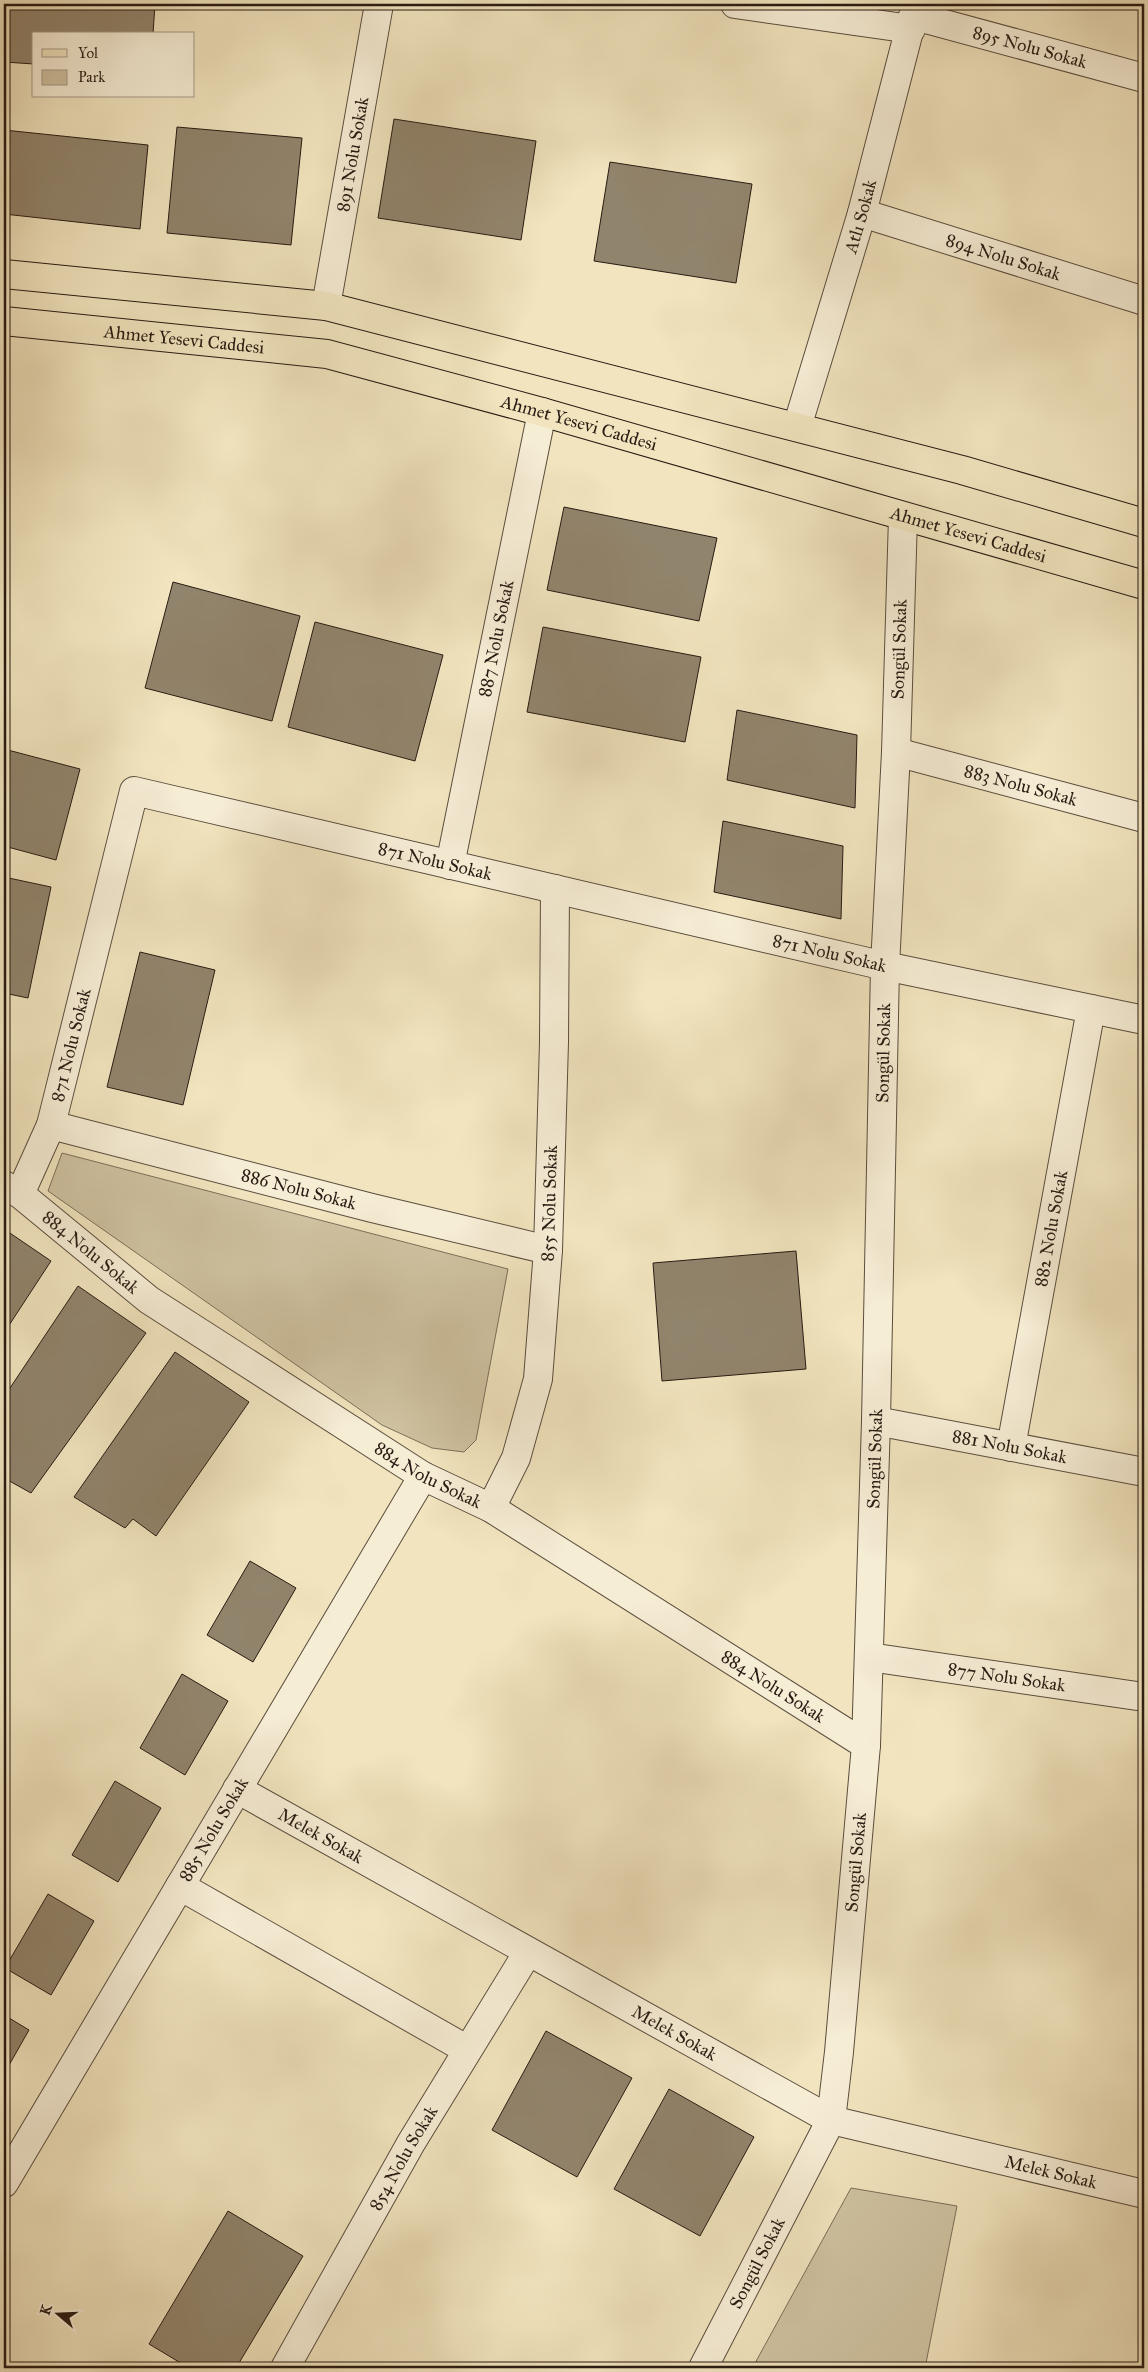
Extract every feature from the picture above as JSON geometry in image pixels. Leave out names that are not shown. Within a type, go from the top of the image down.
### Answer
[{"type":"main road","points":[[4,274],[326,306],[962,470],[1144,523]]},
{"type":"main road","name":"Ahmet Yesevi Caddesi","points":[[4,321],[327,354],[542,412],[1144,585]]},
{"type":"street","name":"891 Nolu Sokak","points":[[326,306],[379,4]]},
{"type":"street","name":"895 Nolu Sokak","points":[[735,4],[914,16],[1144,78]]},
{"type":"street","name":"Atlı Sokak","points":[[796,427],[862,213],[914,16]]},
{"type":"street","name":"894 Nolu Sokak","points":[[862,213],[1144,301]]},
{"type":"street","name":"887 Nolu Sokak","points":[[450,865],[542,412]]},
{"type":"street","name":"Songül Sokak","points":[[703,2368],[831,2120],[866,1745],[876,1421],[884,966],[896,752],[903,517]]},
{"type":"street","name":"883 Nolu Sokak","points":[[896,752],[1144,818]]},
{"type":"street","name":"871 Nolu Sokak","points":[[12,1189],[51,1125],[134,791],[884,966],[1144,1020]]},
{"type":"street","name":"855 Nolu Sokak","points":[[491,1508],[516,1458],[538,1379],[548,1250],[554,1042],[555,889]]},
{"type":"street","name":"882 Nolu Sokak","points":[[1011,1447],[1091,1009]]},
{"type":"street","name":"886 Nolu Sokak","points":[[51,1125],[372,1208],[548,1250]]},
{"type":"street","name":"884 Nolu Sokak","points":[[12,1189],[149,1300],[423,1476],[491,1508],[866,1745]]},
{"type":"street","name":"881 Nolu Sokak","points":[[876,1421],[1144,1472]]},
{"type":"street","name":"885 Nolu Sokak","points":[[4,2183],[423,1476]]},
{"type":"street","name":"877 Nolu Sokak","points":[[869,1657],[1144,1697]]},
{"type":"street","name":"Melek Sokak","points":[[237,1789],[831,2120],[1144,2194]]},
{"type":"street","points":[[180,1886],[466,2049]]},
{"type":"street","name":"854 Nolu Sokak","points":[[284,2368],[410,2143],[466,2049],[528,1952]]},
{"type":"green space","points":[[62,1153],[508,1269],[476,1440],[464,1452],[432,1448],[382,1425],[48,1191]]},
{"type":"green space","points":[[851,2188],[957,2206],[925,2368],[756,2368],[754,2365]]},
{"type":"building","points":[[4,4],[155,4],[153,32],[32,32],[32,64],[4,62]]},
{"type":"building","points":[[394,119],[536,141],[521,240],[378,218]]},
{"type":"building","points":[[177,127],[302,138],[291,245],[167,233]]},
{"type":"building","points":[[4,130],[148,145],[140,229],[4,214]]},
{"type":"building","points":[[610,162],[752,184],[736,283],[594,261]]},
{"type":"building","points":[[564,507],[717,538],[699,621],[547,590]]},
{"type":"building","points":[[173,582],[300,616],[272,721],[145,688]]},
{"type":"building","points":[[315,622],[443,655],[415,761],[288,727]]},
{"type":"building","points":[[543,627],[701,657],[685,742],[527,712]]},
{"type":"building","points":[[737,710],[857,735],[855,808],[727,780]]},
{"type":"building","points":[[4,749],[80,769],[56,860],[4,846]]},
{"type":"building","points":[[723,821],[843,846],[841,919],[714,892]]},
{"type":"building","points":[[4,877],[51,887],[28,998],[4,993]]},
{"type":"building","points":[[140,952],[215,970],[183,1105],[107,1087]]},
{"type":"building","points":[[4,1229],[51,1261],[4,1333]]},
{"type":"building","points":[[796,1251],[806,1369],[662,1381],[653,1263]]},
{"type":"building","points":[[78,1286],[146,1333],[31,1493],[4,1478],[4,1397]]},
{"type":"building","points":[[175,1352],[249,1402],[156,1536],[133,1519],[125,1528],[74,1497]]},
{"type":"building","points":[[250,1561],[296,1588],[253,1662],[207,1635]]},
{"type":"building","points":[[182,1674],[228,1701],[185,1775],[140,1748]]},
{"type":"building","points":[[115,1781],[161,1808],[118,1882],[72,1855]]},
{"type":"building","points":[[48,1894],[94,1921],[51,1995],[5,1968]]},
{"type":"building","points":[[4,2015],[29,2030],[4,2074]]},
{"type":"building","points":[[546,2031],[632,2078],[577,2177],[492,2130]]},
{"type":"building","points":[[669,2089],[754,2137],[700,2236],[614,2189]]},
{"type":"building","points":[[228,2211],[303,2256],[236,2368],[189,2368],[149,2344]]}]
